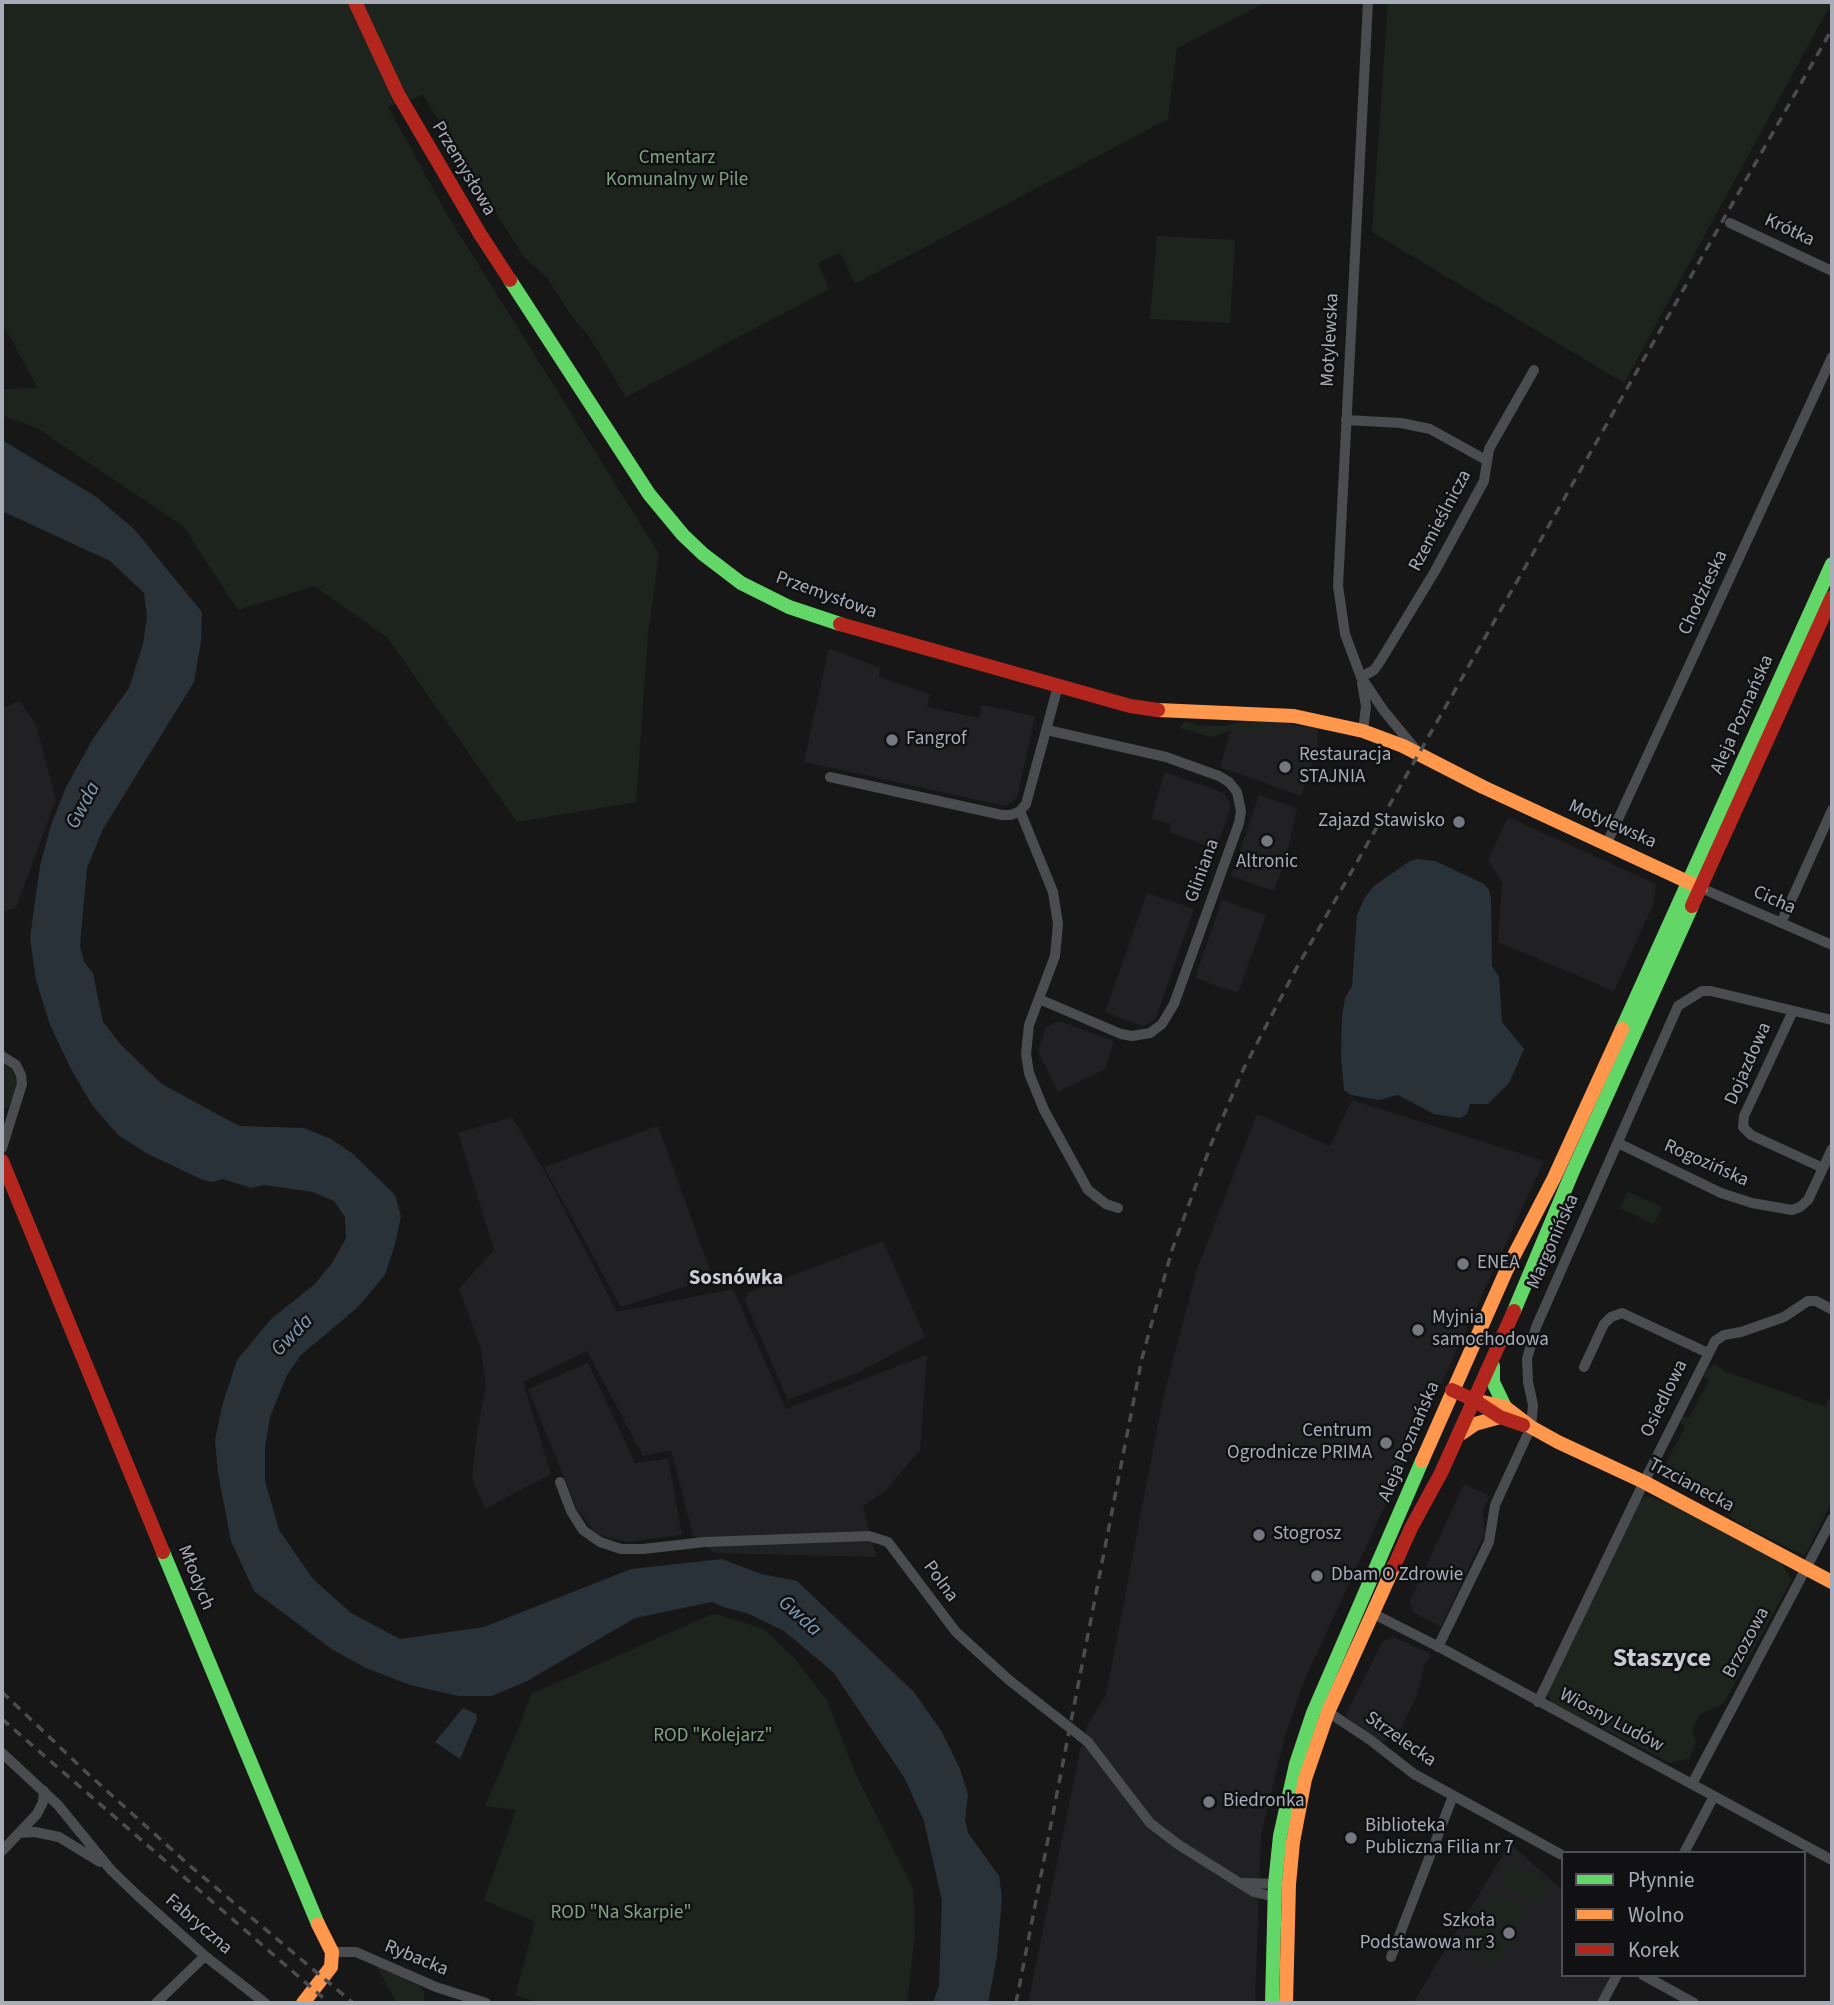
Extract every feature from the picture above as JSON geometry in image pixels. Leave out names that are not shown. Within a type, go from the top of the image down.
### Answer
[{"type":"street","name":"Przemysłowa","points":[[355,2],[398,94],[480,234],[649,494],[683,535],[726,573],[789,607],[858,629],[1146,709],[1276,714],[1328,721],[1368,732],[1419,753]]},
{"type":"street","name":"Motylewska","points":[[1368,2],[1338,586],[1345,634],[1361,677],[1368,732]]},
{"type":"street","name":"Krótka","points":[[1730,223],[1832,271]]},
{"type":"street","name":"Chodzieska","points":[[1607,843],[1832,357]]},
{"type":"street","name":"Rzemieślnicza","points":[[1361,677],[1374,670],[1381,660],[1435,571],[1484,481],[1489,449],[1534,370]]},
{"type":"street","points":[[1346,420],[1401,423],[1430,429],[1486,460]]},
{"type":"street","name":"Aleja Poznańska","points":[[1286,2003],[1282,1891],[1312,1755],[1328,1712],[1414,1520],[1441,1473],[1533,1270],[1567,1184],[1832,564]]},
{"type":"street","name":"Aleja Poznańska","points":[[1272,2003],[1287,1800],[1303,1739],[1501,1282],[1554,1178],[1832,597]]},
{"type":"street","name":"Motylewska","points":[[1361,677],[1384,711],[1419,753],[1483,787],[1695,885]]},
{"type":"street","points":[[830,777],[1002,815],[1020,811],[1026,804],[1058,686]]},
{"type":"street","points":[[1368,732],[1380,725],[1384,711]]},
{"type":"street","name":"Gliniana","points":[[1039,999],[1121,1034],[1132,1036],[1150,1033],[1162,1024],[1174,1004],[1241,811],[1237,792],[1229,782],[1219,776],[1166,757],[1047,730]]},
{"type":"street","points":[[1781,923],[1832,810]]},
{"type":"street","points":[[1020,811],[1053,892],[1057,915],[1055,956],[1029,1025],[1026,1054],[1034,1090],[1088,1190],[1106,1204],[1118,1209]]},
{"type":"street","name":"Cicha","points":[[1695,885],[1832,945]]},
{"type":"street","name":"Margonińska","points":[[1438,1647],[1489,1542],[1495,1505],[1531,1427],[1533,1405],[1527,1359],[1532,1336],[1681,1003],[1702,991],[1711,991],[1832,1020]]},
{"type":"street","name":"Dojazdowa","points":[[1793,1011],[1744,1116],[1744,1127],[1751,1135],[1823,1168]]},
{"type":"street","points":[[2,1056],[18,1068],[22,1084],[2,1148]]},
{"type":"street","name":"Rogozińska","points":[[1618,1143],[1721,1193],[1743,1201],[1792,1210],[1804,1205],[1832,1149]]},
{"type":"street","name":"Młodych","points":[[2,1161],[313,1915],[332,1952]]},
{"type":"street","points":[[1501,1282],[1512,1294],[1510,1321]]},
{"type":"street","name":"Osiedlowa","points":[[1538,1702],[1643,1482],[1708,1353],[1720,1336],[1741,1332],[1784,1317],[1808,1301],[1816,1301],[1831,1309]]},
{"type":"street","points":[[1584,1367],[1604,1324],[1611,1317],[1622,1313],[1708,1353]]},
{"type":"street","points":[[1458,1437],[1475,1423],[1502,1412],[1493,1382],[1493,1359]]},
{"type":"street","name":"Trzcianecka","points":[[1452,1390],[1643,1482],[1832,1582]]},
{"type":"street","name":"Polna","points":[[560,1482],[570,1511],[583,1530],[600,1542],[621,1549],[869,1536],[888,1542],[956,1632],[1009,1681],[1088,1742],[1150,1823],[1179,1846],[1238,1882],[1282,1891]]},
{"type":"street","name":"Brzozowa","points":[[1692,1784],[1832,1520]]},
{"type":"street","name":"Wiosny Ludów","points":[[1372,1613],[1832,1860]]},
{"type":"street","name":"Strzelecka","points":[[1328,1712],[1414,1774],[1560,1854]]},
{"type":"street","name":"Fabryczna","points":[[2,1753],[44,1791],[111,1870],[205,1956],[265,2003]]},
{"type":"street","points":[[2,1851],[40,1807],[44,1791]]},
{"type":"street","points":[[1391,1957],[1453,1796]]},
{"type":"street","points":[[1685,1851],[1714,1796]]},
{"type":"street","name":"Fabryczna","points":[[19,1833],[34,1832],[59,1837],[111,1870]]},
{"type":"street","points":[[303,2003],[331,1967],[332,1952]]},
{"type":"street","name":"Rybacka","points":[[332,1952],[356,1952],[436,1987],[486,2003]]},
{"type":"street","points":[[156,2003],[205,1956]]},
{"type":"street","points":[[1602,2003],[1616,1977]]},
{"type":"street","points":[[1647,1977],[1694,2003]]},
{"type":"shaded area","points":[[829,648],[880,668],[879,677],[930,694],[927,707],[979,718],[982,705],[1035,716],[1017,798],[1005,806],[804,762]]},
{"type":"shaded area","points":[[20,701],[36,725],[56,800],[16,908],[2,912],[2,708]]},
{"type":"shaded area","points":[[1245,721],[1318,728],[1317,751],[1301,796],[1220,767],[1232,724]]},
{"type":"shaded area","points":[[1165,772],[1224,793],[1231,807],[1216,849],[1169,832],[1171,824],[1151,818]]},
{"type":"shaded area","points":[[1259,795],[1297,808],[1287,854],[1274,891],[1231,876]]},
{"type":"shaded area","points":[[1508,817],[1656,884],[1654,903],[1614,991],[1498,942],[1502,883],[1488,859]]},
{"type":"shaded area","points":[[1147,893],[1194,909],[1155,1020],[1143,1026],[1105,1012]]},
{"type":"shaded area","points":[[1222,900],[1266,915],[1238,993],[1195,978]]},
{"type":"shaded area","points":[[1059,1021],[1114,1041],[1105,1069],[1058,1092],[1038,1051],[1046,1027]]},
{"type":"shaded area","points":[[1352,1100],[1544,1161],[1305,1679],[1285,1736],[1261,1835],[1255,2003],[1028,2003],[1080,1751],[1088,1724],[1106,1695],[1163,1398],[1197,1269],[1257,1114],[1330,1146]]},
{"type":"shaded area","points":[[512,1117],[546,1174],[617,1312],[733,1289],[786,1409],[927,1355],[920,1450],[884,1492],[863,1506],[876,1557],[714,1553],[693,1535],[671,1450],[643,1456],[587,1351],[523,1382],[551,1474],[485,1509],[472,1478],[486,1386],[481,1348],[459,1289],[494,1250],[458,1133]]},
{"type":"shaded area","points":[[658,1126],[710,1270],[703,1281],[621,1307],[544,1167]]},
{"type":"shaded area","points":[[883,1241],[925,1337],[855,1374],[788,1400],[745,1301],[749,1292]]},
{"type":"shaded area","points":[[588,1363],[635,1463],[668,1459],[682,1535],[629,1542],[613,1539],[596,1533],[577,1509],[528,1389]]},
{"type":"shaded area","points":[[1464,1484],[1490,1496],[1483,1509],[1485,1533],[1441,1627],[1413,1612],[1410,1601]]},
{"type":"shaded area","points":[[1393,1637],[1431,1654],[1424,1666],[1417,1695],[1397,1736],[1381,1742],[1345,1716],[1383,1641]]},
{"type":"shaded area","name":"Szkoła Podstawowa nr 3","points":[[1510,1843],[1561,1889],[1561,1977],[1612,1977],[1598,2003],[1413,2003]]},
{"type":"green space","name":"Cmentarz Komunalny w Pile","points":[[2,2],[1267,2],[1177,48],[1168,119],[855,284],[840,253],[818,263],[829,289],[626,397],[590,338],[572,317],[548,279],[523,256],[423,95],[388,107],[448,216],[659,554],[648,634],[636,802],[517,822],[387,637],[314,586],[238,610],[183,526],[37,428],[2,415],[2,389],[38,388],[2,323]]},
{"type":"green space","points":[[1388,2],[1832,2],[1624,383],[1372,232]]},
{"type":"green space","points":[[1157,236],[1235,240],[1230,323],[1150,319]]},
{"type":"green space","points":[[1185,721],[1195,725],[1224,726],[1245,721],[1262,722],[1262,732],[1230,731],[1211,737],[1180,728]]},
{"type":"green space","points":[[2,1062],[11,1068],[18,1084],[12,1106],[5,1108],[2,1118]]},
{"type":"green space","points":[[1628,1192],[1662,1207],[1654,1224],[1620,1208]]},
{"type":"green space","points":[[1715,1364],[1724,1371],[1825,1407],[1832,1392],[1832,1501],[1806,1554],[1803,1555],[1741,1524],[1714,1504],[1657,1473],[1660,1467],[1663,1468],[1685,1427],[1680,1422],[1682,1417],[1689,1418],[1709,1380],[1704,1377],[1706,1370]]},
{"type":"green space","points":[[1645,1496],[1663,1501],[1780,1561],[1792,1579],[1724,1703],[1700,1714],[1692,1730],[1696,1742],[1689,1759],[1670,1763],[1551,1702],[1547,1693],[1638,1504]]},
{"type":"green space","name":"ROD \"Kolejarz\"","points":[[716,1614],[764,1629],[794,1658],[827,1700],[856,1775],[913,1888],[915,1933],[907,2003],[540,2003],[515,1995],[535,1922],[484,1900],[516,1810],[485,1806],[531,1694]]},
{"type":"green space","points":[[1512,1863],[1550,1883],[1538,1904],[1500,1884]]},
{"type":"green space","points":[[1495,1892],[1526,1909],[1495,1966],[1464,1949]]},
{"type":"green space","points":[[377,1967],[420,1986],[424,1992],[424,2003],[397,2003]]},
{"type":"water","name":"Gwda","points":[[2,440],[95,496],[134,529],[202,612],[201,641],[194,682],[103,829],[87,868],[80,946],[84,962],[93,973],[103,1022],[121,1045],[162,1084],[239,1126],[304,1128],[331,1139],[353,1154],[395,1195],[401,1216],[385,1275],[358,1307],[301,1355],[287,1375],[270,1417],[265,1447],[265,1481],[279,1530],[313,1579],[351,1613],[400,1639],[484,1627],[631,1569],[722,1559],[761,1574],[797,1581],[914,1692],[942,1732],[960,1769],[968,1794],[965,1819],[968,1833],[999,1876],[1002,1897],[997,1956],[988,2003],[933,2003],[939,1986],[942,1901],[924,1821],[904,1777],[833,1672],[784,1631],[747,1613],[712,1602],[635,1618],[527,1681],[492,1696],[459,1696],[410,1685],[366,1668],[333,1650],[254,1591],[231,1541],[218,1473],[215,1440],[222,1406],[237,1360],[271,1319],[315,1284],[332,1263],[346,1238],[345,1217],[334,1201],[313,1192],[264,1185],[251,1188],[223,1179],[212,1182],[203,1180],[148,1154],[118,1135],[92,1105],[50,1025],[36,980],[30,938],[40,866],[51,825],[66,787],[94,737],[129,688],[143,644],[147,617],[144,593],[110,561],[2,511]]},
{"type":"water","points":[[1410,861],[1435,861],[1484,884],[1489,890],[1492,966],[1499,977],[1502,1022],[1524,1049],[1509,1083],[1488,1104],[1470,1104],[1467,1114],[1460,1118],[1434,1114],[1398,1095],[1379,1100],[1351,1095],[1344,1090],[1341,1058],[1342,1017],[1345,998],[1352,986],[1357,915],[1365,897],[1374,886]]},
{"type":"water","points":[[463,1708],[476,1714],[477,1719],[460,1759],[435,1742]]},
{"type":"railway","points":[[1016,2003],[1142,1358],[1172,1250],[1212,1142],[1244,1068],[1296,969],[1832,29]]},
{"type":"railway","points":[[2,1692],[189,1865],[353,2003]]},
{"type":"railway","points":[[2,1719],[329,2003]]},
{"type":"traffic: fast","points":[[510,280],[649,494],[683,535],[741,583],[789,607],[840,624]]},
{"type":"traffic: fast","points":[[1622,1029],[1832,564]]},
{"type":"traffic: fast","points":[[1514,1311],[1572,1173],[1692,906]]},
{"type":"traffic: fast","points":[[1493,1366],[1493,1382],[1505,1407]]},
{"type":"traffic: fast","points":[[1272,2003],[1275,1884],[1280,1836],[1296,1764],[1313,1713],[1422,1461]]},
{"type":"traffic: fast","points":[[163,1552],[318,1924]]},
{"type":"traffic: slow","points":[[1158,710],[1294,716],[1363,731],[1403,746],[1483,787],[1701,888]]},
{"type":"traffic: slow","points":[[1422,1461],[1507,1269],[1554,1178],[1622,1029]]},
{"type":"traffic: slow","points":[[1474,1400],[1505,1407],[1531,1427],[1558,1442],[1644,1482],[1832,1582]]},
{"type":"traffic: slow","points":[[1462,1433],[1475,1424],[1500,1417]]},
{"type":"traffic: slow","points":[[1286,2003],[1289,1884],[1293,1842],[1305,1779],[1328,1712],[1394,1566]]},
{"type":"traffic: slow","points":[[303,2003],[331,1967],[332,1952],[318,1924]]},
{"type":"traffic: jam","points":[[355,2],[398,94],[510,280]]},
{"type":"traffic: jam","points":[[1692,906],[1832,597]]},
{"type":"traffic: jam","points":[[840,624],[1130,706],[1158,710]]},
{"type":"traffic: jam","points":[[2,1161],[163,1552]]},
{"type":"traffic: jam","points":[[1394,1566],[1441,1473],[1514,1311]]},
{"type":"traffic: jam","points":[[1452,1390],[1500,1417],[1523,1425]]},
{"type":"place","name":"Fangrof","points":[[892,740]]},
{"type":"place","name":"Restauracja STAJNIA","points":[[1285,767]]},
{"type":"place","name":"Zajazd Stawisko","points":[[1459,822]]},
{"type":"place","name":"Altronic","points":[[1267,841]]},
{"type":"place","name":"ENEA","points":[[1463,1264]]},
{"type":"place","name":"Myjnia samochodowa","points":[[1418,1330]]},
{"type":"place","name":"Centrum Ogrodnicze PRIMA","points":[[1386,1443]]},
{"type":"place","name":"Stogrosz","points":[[1259,1535]]},
{"type":"place","name":"Dbam O Zdrowie","points":[[1317,1576]]},
{"type":"place","name":"Biedronka","points":[[1209,1802]]},
{"type":"place","name":"Biblioteka Publiczna Filia nr 7","points":[[1351,1838]]},
{"type":"place","name":"Szkoła Podstawowa nr 3","points":[[1509,1933]]},
{"type":"district","name":"Sosnówka","points":[[736,1279]]},
{"type":"district","name":"Staszyce","points":[[1662,1660]]},
{"type":"park label","name":"ROD \"Na Skarpie\"","points":[[621,1914]]}]
